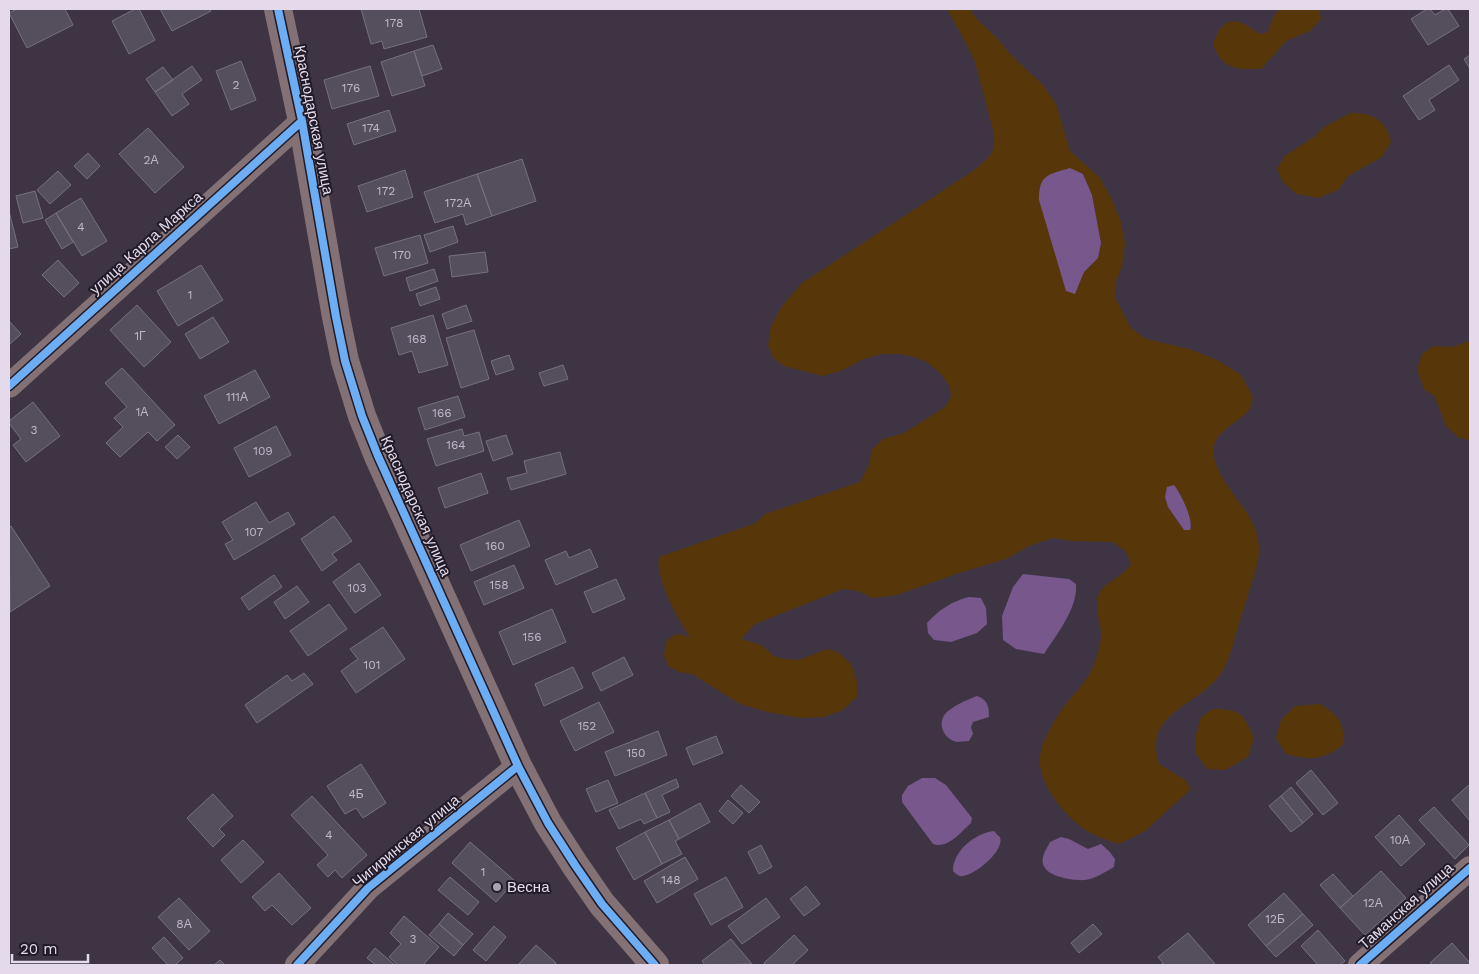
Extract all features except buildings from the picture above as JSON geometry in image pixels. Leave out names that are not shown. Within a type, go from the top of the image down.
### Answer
[{"type":"street","name":"Краснодарская улица","points":[[278,9],[302,121],[345,361],[356,398],[378,456],[518,766],[548,822],[574,866],[602,904],[655,965]]},
{"type":"street","name":"улица Карла Маркса","points":[[9,386],[302,121]]},
{"type":"street","name":"Чигиринская улица","points":[[297,965],[368,888],[518,766]]},
{"type":"street","name":"Таманская улица","points":[[1360,965],[1470,868]]},
{"type":"shaded area","points":[[947,9],[970,9],[1010,54],[1043,85],[1056,104],[1070,151],[1100,178],[1121,222],[1125,243],[1122,266],[1115,284],[1115,298],[1131,328],[1146,339],[1189,349],[1217,360],[1241,375],[1253,397],[1247,412],[1218,437],[1214,452],[1215,462],[1220,473],[1246,512],[1256,531],[1259,549],[1255,574],[1223,670],[1204,691],[1171,715],[1163,724],[1158,735],[1156,748],[1159,764],[1185,780],[1191,789],[1145,831],[1119,844],[1101,838],[1076,823],[1053,797],[1047,787],[1040,767],[1040,757],[1044,741],[1052,725],[1080,687],[1096,660],[1101,638],[1097,607],[1098,596],[1106,585],[1124,572],[1131,564],[1126,552],[1113,542],[1073,541],[1053,538],[1029,546],[1006,559],[897,595],[873,598],[858,591],[843,589],[755,624],[741,639],[761,645],[774,656],[799,660],[827,649],[838,652],[851,664],[857,681],[857,697],[843,710],[824,717],[800,718],[767,712],[740,704],[692,674],[679,672],[668,666],[664,655],[667,640],[676,634],[690,637],[668,598],[660,576],[659,557],[756,523],[765,514],[860,482],[870,463],[871,450],[883,439],[904,433],[945,407],[951,397],[950,387],[941,374],[927,362],[911,356],[882,354],[864,359],[841,371],[822,376],[784,366],[773,358],[768,345],[771,326],[782,306],[802,283],[976,169],[991,154],[994,146],[994,134],[975,62]],"holes":[[[1070,168],[1083,174],[1092,195],[1101,243],[1098,258],[1084,272],[1075,294],[1044,178]],[[1179,491],[1192,525],[1190,530],[1181,526],[1168,507]]]},
{"type":"shaded area","points":[[1281,9],[1319,9],[1321,19],[1310,31],[1286,41],[1261,69],[1232,67],[1222,60],[1213,45],[1219,31],[1225,24],[1233,21],[1239,22],[1260,34],[1268,32],[1274,16]]},
{"type":"shaded area","points":[[1351,113],[1372,116],[1386,128],[1391,142],[1382,157],[1348,176],[1338,190],[1318,198],[1296,194],[1282,181],[1277,168],[1286,155],[1314,137],[1324,127]]},
{"type":"shaded area","points":[[1070,168],[1083,174],[1092,195],[1101,243],[1098,258],[1084,272],[1075,294],[1066,291],[1039,200],[1039,191],[1043,180],[1051,174]]},
{"type":"shaded area","points":[[1470,341],[1470,440],[1459,438],[1446,426],[1435,397],[1424,389],[1417,370],[1422,354],[1434,346],[1452,347]]},
{"type":"shaded area","points":[[1174,485],[1189,514],[1190,530],[1184,530],[1168,507],[1165,497],[1167,487]]},
{"type":"shaded area","points":[[1023,574],[1069,579],[1076,584],[1074,602],[1070,611],[1044,654],[1016,649],[1003,640],[1002,616],[1013,587]]},
{"type":"shaded area","points":[[969,597],[981,598],[986,608],[987,624],[977,633],[951,642],[934,640],[928,633],[927,623],[946,607]]},
{"type":"shaded area","points":[[977,696],[984,699],[987,704],[989,717],[973,722],[971,727],[973,734],[969,741],[957,742],[952,740],[943,731],[942,722],[945,714],[952,708]]},
{"type":"shaded area","points":[[1320,704],[1332,712],[1339,720],[1343,730],[1344,744],[1330,753],[1316,758],[1302,758],[1286,754],[1276,738],[1281,720],[1295,706]]},
{"type":"shaded area","points":[[1213,709],[1229,710],[1240,714],[1247,723],[1254,738],[1248,757],[1225,770],[1207,769],[1195,752],[1196,734],[1201,717]]},
{"type":"shaded area","points":[[922,778],[935,778],[946,785],[972,818],[971,823],[944,844],[933,844],[902,802],[902,795],[908,786]]},
{"type":"shaded area","points":[[994,831],[1000,837],[1000,843],[994,855],[981,867],[968,875],[960,876],[956,874],[953,871],[954,864],[966,844],[980,835]]},
{"type":"shaded area","points":[[1061,837],[1088,849],[1101,844],[1115,859],[1114,867],[1096,877],[1085,880],[1068,879],[1049,872],[1043,864],[1044,855],[1050,842]]},
{"type":"cycle path","points":[[278,9],[302,121],[345,361],[362,416],[378,456],[518,766],[548,823],[602,904],[655,965]]},
{"type":"cycle path","points":[[9,386],[302,121]]},
{"type":"cycle path","points":[[297,965],[368,888],[518,766]]},
{"type":"cycle path","points":[[1360,965],[1470,868]]},
{"type":"place","name":"Весна","points":[[497,887]]}]
